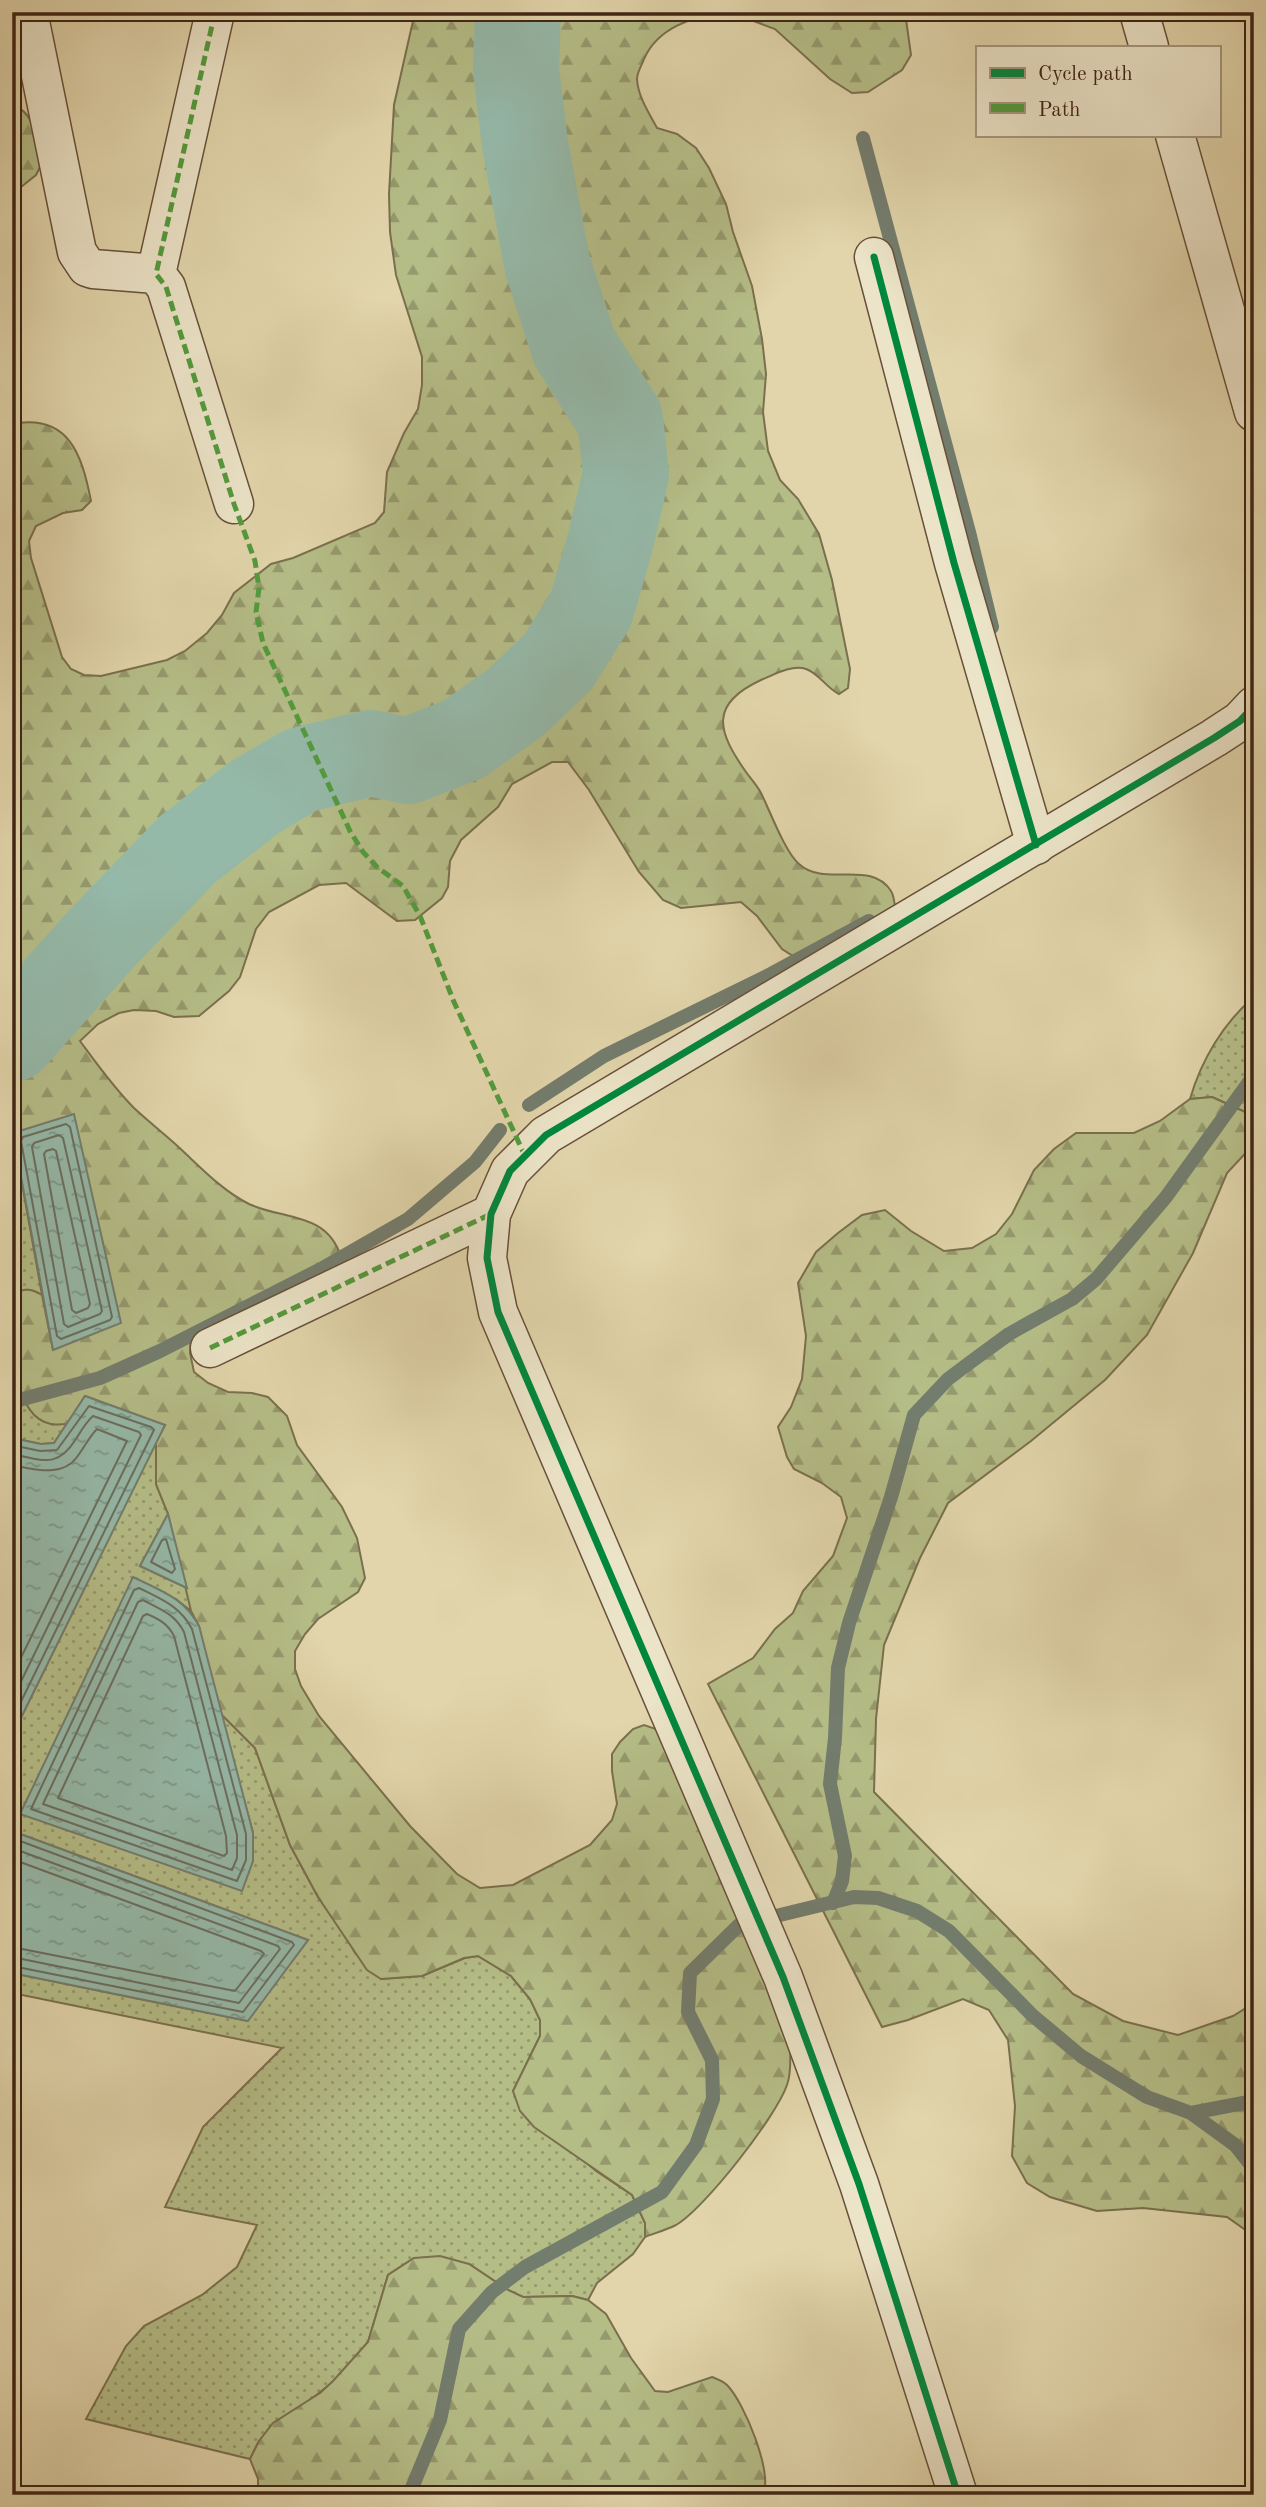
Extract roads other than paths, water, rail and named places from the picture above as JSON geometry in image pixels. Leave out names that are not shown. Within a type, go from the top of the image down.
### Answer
[{"type":"street","points":[[28,12],[77,252],[87,267],[156,274],[166,287],[234,504]]},
{"type":"street","points":[[156,274],[215,12]]},
{"type":"street","points":[[1139,12],[1149,46]]},
{"type":"street","points":[[1175,136],[1254,412]]},
{"type":"street","points":[[874,257],[954,563],[1036,845]]},
{"type":"street","points":[[958,2495],[859,2184],[771,1950],[498,1312],[487,1258],[491,1214],[510,1171],[546,1135],[1214,738],[1240,720],[1254,706]]},
{"type":"street","points":[[210,1348],[491,1214]]},
{"type":"water","points":[[74,1114],[121,1323],[53,1350],[13,1133]]},
{"type":"water","points":[[85,1396],[165,1425],[12,1736],[12,1438],[41,1444],[54,1443]]},
{"type":"water","points":[[168,1514],[187,1588],[140,1566]]},
{"type":"water","points":[[133,1577],[178,1601],[199,1626],[253,1833],[253,1861],[242,1891],[20,1814]]},
{"type":"water","points":[[12,1831],[308,1940],[248,2021],[12,1973]]},
{"type":"waterway","points":[[12,1039],[103,937],[188,849],[255,797],[301,770],[371,753],[408,761],[464,739],[516,702],[558,662],[591,609],[626,474],[620,419],[574,347],[547,263],[525,144],[516,70],[518,12]]},
{"type":"waterway","points":[[863,138],[992,627]]},
{"type":"waterway","points":[[529,1105],[604,1056],[771,974],[869,921]]},
{"type":"waterway","points":[[833,1903],[842,1881],[845,1856],[830,1784],[838,1668],[849,1623],[891,1497],[914,1415],[948,1379],[972,1361],[1009,1334],[1072,1299],[1096,1279],[1166,1197],[1254,1075]]},
{"type":"waterway","points":[[12,1402],[100,1378],[160,1351],[321,1269],[408,1219],[475,1162],[500,1130]]},
{"type":"waterway","points":[[409,2495],[440,2420],[459,2329],[492,2292],[525,2267],[662,2192],[696,2145],[713,2099],[712,2060],[688,2012],[690,1973],[739,1925],[854,1897],[878,1898],[917,1911],[949,1931],[1032,2015],[1081,2056],[1147,2097],[1191,2113],[1235,2145],[1254,2169]]},
{"type":"waterway","points":[[1191,2113],[1254,2101]]}]
